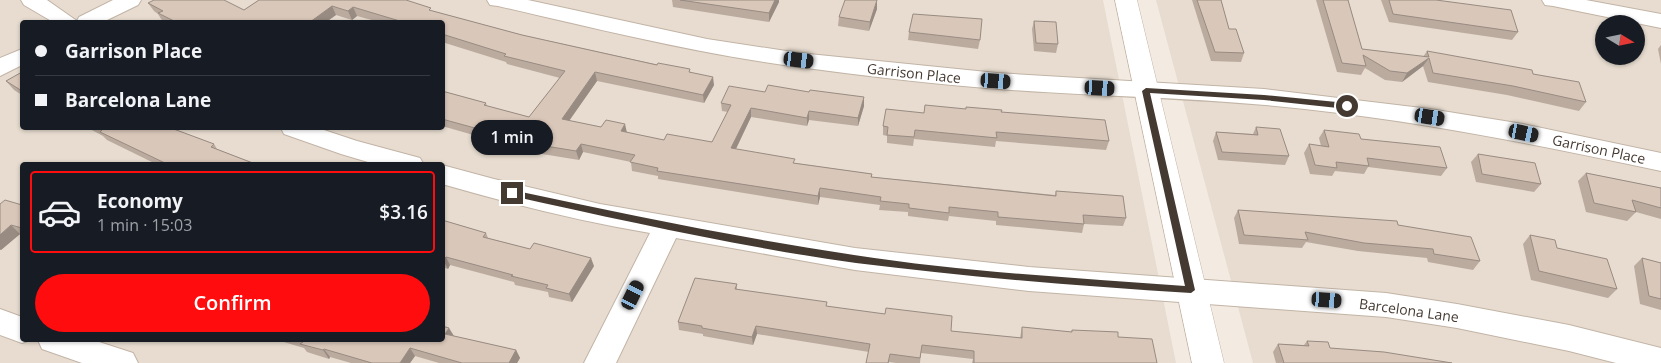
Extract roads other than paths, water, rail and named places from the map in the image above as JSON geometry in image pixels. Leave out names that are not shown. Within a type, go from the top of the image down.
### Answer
[{"type":"street","points":[[32,0],[64,20]]},
{"type":"street","points":[[91,20],[130,0]]},
{"type":"street","name":"Garrison Place","points":[[498,0],[707,46],[799,60],[996,81],[1264,97],[1430,117],[1524,133],[1661,162]]},
{"type":"street","points":[[1126,0],[1208,363]]},
{"type":"street","points":[[1553,0],[1578,2],[1661,21]]},
{"type":"street","points":[[0,68],[20,57]]},
{"type":"street","points":[[299,130],[350,148],[400,162]]},
{"type":"street","name":"Barcelona Lane","points":[[445,175],[513,193],[667,227],[855,259],[1029,279],[1386,305],[1458,316],[1569,338],[1661,361]]},
{"type":"street","points":[[600,363],[667,227]]},
{"type":"street","points":[[0,322],[20,329]]},
{"type":"street","points":[[59,342],[122,363]]}]
